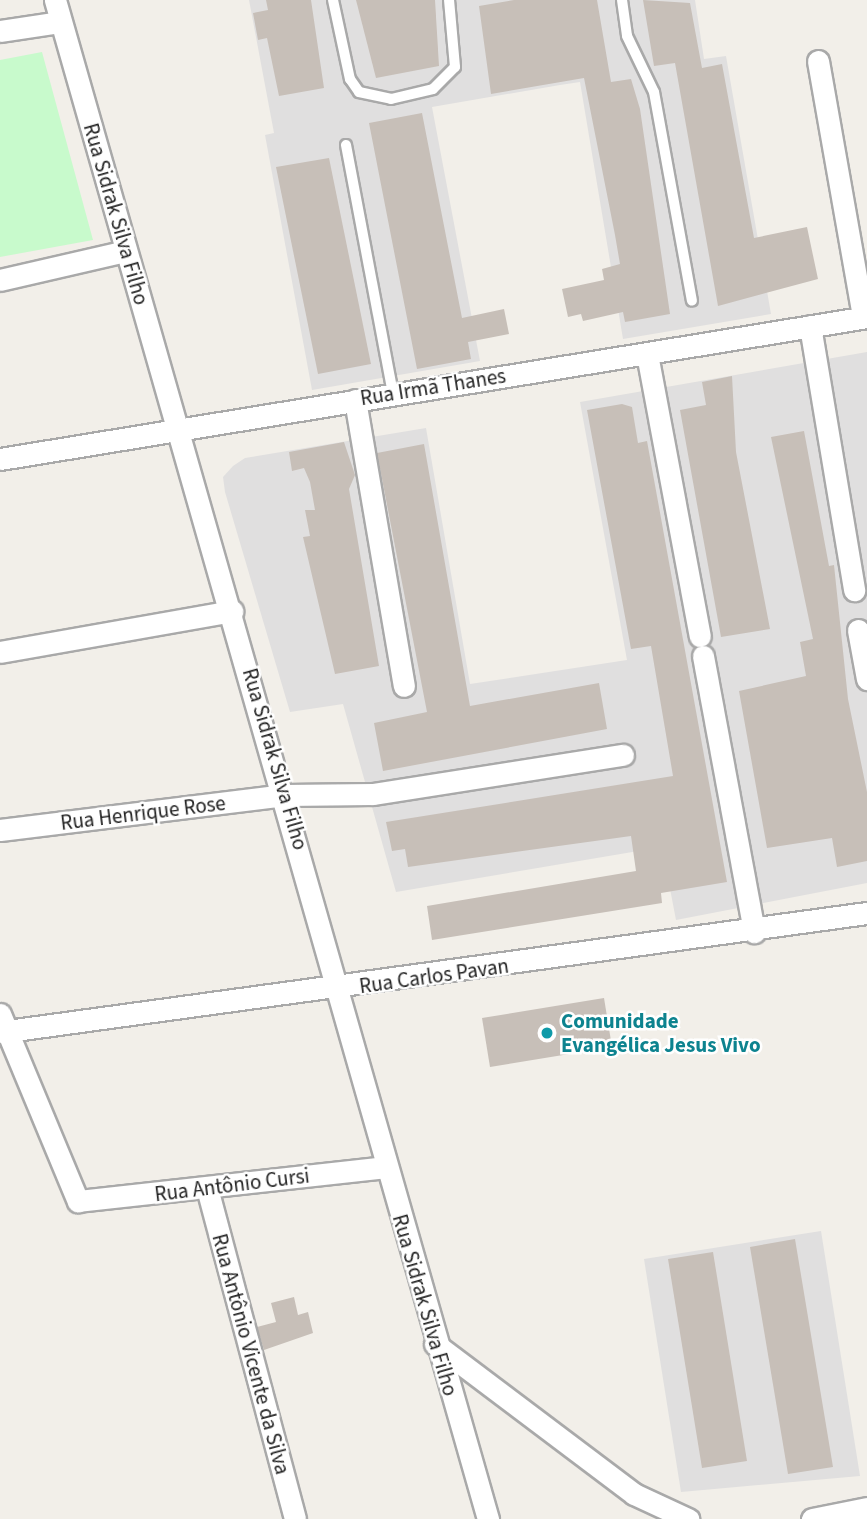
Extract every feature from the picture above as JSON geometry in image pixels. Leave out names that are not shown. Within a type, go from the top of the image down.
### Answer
[{"type":"street","name":"Rua Sidrak Silva Filho","points":[[55,0],[125,251],[180,427],[341,989],[385,1167],[488,1519]]},
{"type":"street","points":[[0,31],[61,22]]},
{"type":"street","points":[[818,61],[865,317]]},
{"type":"street","points":[[0,280],[125,251]]},
{"type":"street","name":"Rua Irmã Thanes","points":[[0,458],[865,317]]},
{"type":"street","points":[[810,326],[854,590]]},
{"type":"street","points":[[647,354],[754,932]]},
{"type":"street","points":[[355,400],[404,686]]},
{"type":"street","points":[[0,652],[232,611]]},
{"type":"street","points":[[858,630],[867,679]]},
{"type":"street","name":"Rua Henrique Rose","points":[[0,830],[285,795],[373,794],[623,755]]},
{"type":"street","name":"Rua Carlos Pavan","points":[[2,1025],[341,989],[754,932],[867,913]]},
{"type":"street","name":"Rua Antônio Cursi","points":[[2,1025],[78,1201],[385,1167]]},
{"type":"street","name":"Rua Antônio Vicente da Silva","points":[[207,1188],[295,1519]]},
{"type":"street","points":[[435,1344],[634,1494],[688,1519]]},
{"type":"street","points":[[812,1519],[867,1508]]},
{"type":"lane","points":[[333,0],[350,79],[359,92],[391,99],[433,89],[455,67],[449,0]]},
{"type":"lane","points":[[622,0],[627,36],[654,92],[692,300]]},
{"type":"lane","points":[[345,145],[393,393]]},
{"type":"shaded area","points":[[249,0],[695,0],[704,59],[726,56],[771,314],[623,339],[580,82],[560,85],[432,107],[480,361],[312,390],[265,135],[274,133]]},
{"type":"shaded area","points":[[867,352],[867,883],[676,920],[662,847],[396,892],[343,704],[290,712],[225,492],[223,477],[245,458],[426,428],[470,684],[627,660],[580,402]]},
{"type":"shaded area","points":[[821,1231],[860,1476],[681,1492],[644,1259]]},
{"type":"green space","points":[[42,52],[93,240],[0,257],[0,60]]},
{"type":"building","points":[[266,0],[311,0],[324,88],[279,96],[267,38],[258,40],[253,13],[268,10]]},
{"type":"building","points":[[356,0],[435,0],[439,66],[376,78]]},
{"type":"building","points":[[514,0],[597,0],[611,82],[631,79],[640,109],[670,314],[625,322],[623,312],[583,321],[581,314],[568,317],[562,289],[604,280],[602,269],[620,264],[584,78],[491,94],[479,6]]},
{"type":"building","points":[[643,0],[690,3],[702,68],[722,64],[754,238],[807,227],[818,279],[718,306],[675,63],[654,66]]},
{"type":"building","points":[[422,113],[462,318],[504,309],[509,334],[468,342],[471,359],[417,369],[369,123]]},
{"type":"building","points":[[329,158],[371,364],[318,374],[276,167]]},
{"type":"building","points":[[732,376],[736,452],[770,629],[721,637],[680,410],[706,405],[702,382]]},
{"type":"building","points":[[622,404],[632,407],[638,443],[647,441],[727,882],[661,893],[662,903],[432,940],[427,906],[636,871],[631,836],[408,867],[405,849],[392,851],[386,822],[673,776],[651,646],[631,649],[587,410]]},
{"type":"building","points":[[804,431],[829,566],[834,565],[848,699],[867,792],[867,861],[837,867],[832,838],[767,848],[739,691],[806,676],[800,642],[813,639],[771,437]]},
{"type":"building","points":[[344,442],[355,475],[349,489],[379,666],[335,674],[303,537],[310,536],[305,510],[315,510],[310,482],[304,468],[292,471],[289,452]]},
{"type":"building","points":[[424,444],[470,706],[599,683],[607,729],[383,771],[374,723],[427,712],[377,453]]},
{"type":"building","name":"Comunidade Evangélica Jesus Vivo","points":[[604,998],[612,1047],[490,1067],[482,1018]]},
{"type":"building","points":[[795,1239],[833,1467],[788,1474],[750,1247]]},
{"type":"building","points":[[713,1252],[747,1461],[702,1468],[668,1259]]},
{"type":"building","points":[[294,1297],[298,1315],[308,1312],[313,1333],[264,1350],[257,1327],[276,1322],[271,1303]]},
{"type":"place","name":"Comunidade Evangélica Jesus Vivo","points":[[547,1033]]}]
